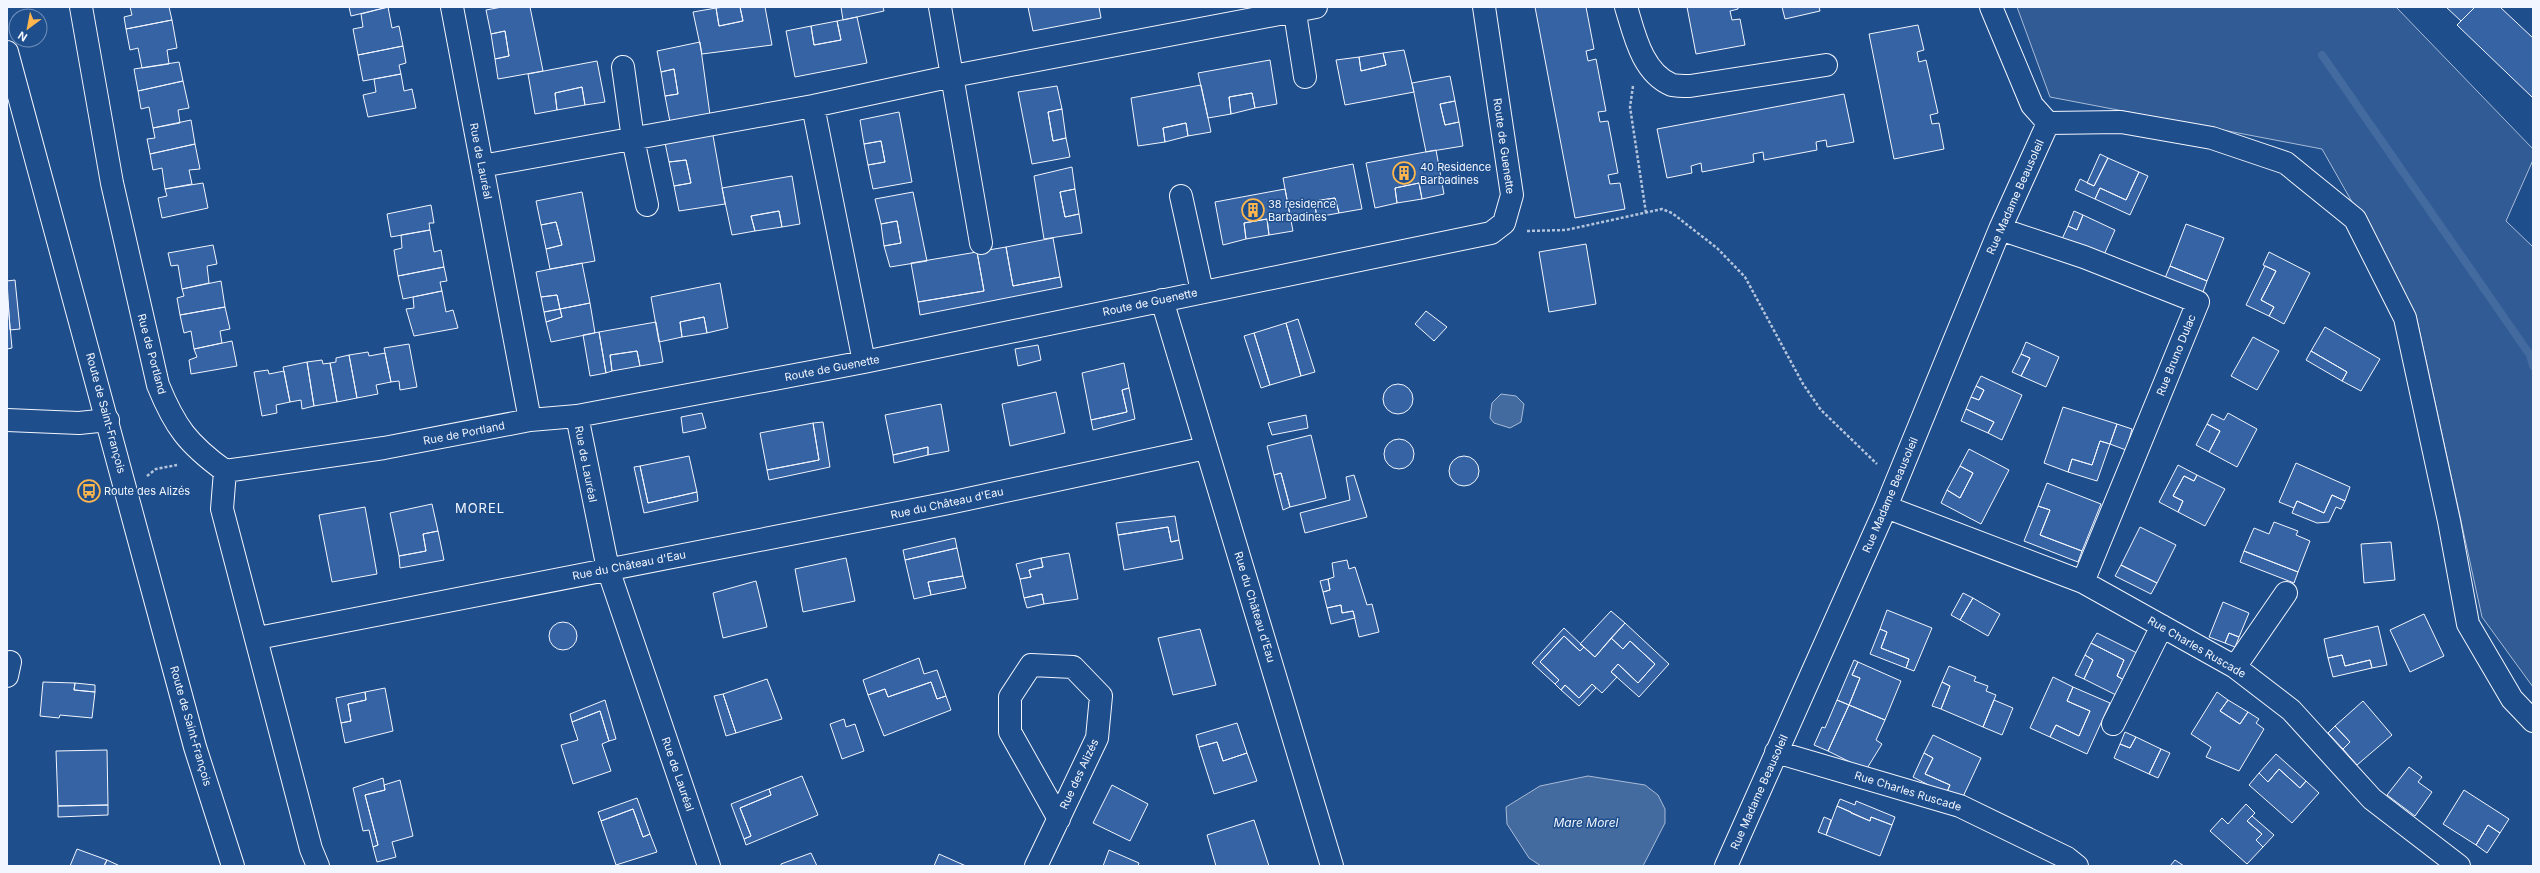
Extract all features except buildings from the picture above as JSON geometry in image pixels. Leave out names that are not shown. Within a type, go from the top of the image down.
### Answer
[{"type":"street","name":"Rue de Portland","points":[[81,7],[112,183],[158,385],[171,416],[190,442],[217,465],[384,448],[530,420]]},
{"type":"street","name":"Rue de Lauréal","points":[[452,7],[530,420],[577,416],[608,570],[709,866]]},
{"type":"street","points":[[940,7],[981,243]]},
{"type":"street","points":[[482,166],[813,106],[953,76],[1294,9],[1316,7]]},
{"type":"street","name":"Route de Guenette","points":[[577,416],[864,362],[1202,291],[1491,233],[1504,224],[1512,195],[1484,7]]},
{"type":"street","points":[[1626,7],[1635,40],[1643,57],[1655,72],[1672,85],[1690,86],[1826,64]]},
{"type":"street","points":[[1990,7],[2032,105],[2048,123],[2121,122],[2212,138],[2286,163],[2355,219],[2405,318],[2449,521],[2468,624],[2512,700],[2533,721]]},
{"type":"street","points":[[1294,9],[1305,77]]},
{"type":"street","name":"Route de Saint-François","points":[[7,52],[108,420],[195,747],[233,866]]},
{"type":"street","points":[[622,67],[633,139],[647,205]]},
{"type":"street","points":[[813,106],[864,362]]},
{"type":"street","name":"Rue Madame Beausoleil","points":[[1726,866],[1886,507],[2000,229],[2048,123]]},
{"type":"street","points":[[1180,196],[1202,291]]},
{"type":"street","name":"Rue Bruno Dulac","points":[[2000,229],[2084,257],[2198,302],[2083,582]]},
{"type":"street","points":[[1162,300],[1206,448]]},
{"type":"street","points":[[7,420],[79,423],[108,420]]},
{"type":"street","name":"Rue du Château d'Eau","points":[[258,638],[949,503],[1206,448],[1332,866]]},
{"type":"street","points":[[217,465],[222,509],[258,638],[311,849],[318,866]]},
{"type":"street","name":"Rue Charles Ruscade","points":[[1886,507],[2083,582],[2235,667],[2291,710],[2372,799],[2459,866]]},
{"type":"street","points":[[2235,667],[2286,593]]},
{"type":"street","points":[[2113,724],[2162,626]]},
{"type":"street","name":"Rue des Alizés","points":[[1036,866],[1059,819],[1097,738],[1101,696],[1073,667],[1031,665],[1010,697],[1010,732],[1059,819]]},
{"type":"street","name":"Rue Charles Ruscade","points":[[1776,752],[1960,806],[2067,858],[2078,866]]},
{"type":"path","points":[[1646,212],[1630,107],[1633,85],[1655,72]]},
{"type":"path","points":[[1504,224],[1532,232],[1566,230],[1662,209],[1672,213],[1717,248],[1745,277],[1803,384],[1821,410],[1896,482]]},
{"type":"path","points":[[148,484],[148,476],[156,469],[217,465]]},
{"type":"shaded area","points":[[2017,7],[2396,7],[2533,149],[2533,160],[2506,221],[2533,247],[2533,687],[2482,617],[2416,315],[2322,149],[2050,97]]},
{"type":"water","points":[[1501,394],[1516,396],[1524,404],[1521,422],[1510,428],[1494,423],[1490,418],[1492,403]]},
{"type":"water","name":"Mare Morel","points":[[1588,776],[1645,785],[1658,795],[1665,809],[1665,823],[1643,866],[1541,866],[1529,858],[1507,824],[1506,807],[1540,786]]},
{"type":"waterway","points":[[2322,55],[2530,355],[2533,366]]},
{"type":"place","name":"40 Residence Barbadines","points":[[1404,173]]},
{"type":"place","name":"38 residence Barbadines","points":[[1253,210]]},
{"type":"place","name":"Route des Alizés","points":[[89,491]]},
{"type":"district","name":"MOREL","points":[[480,508]]}]
